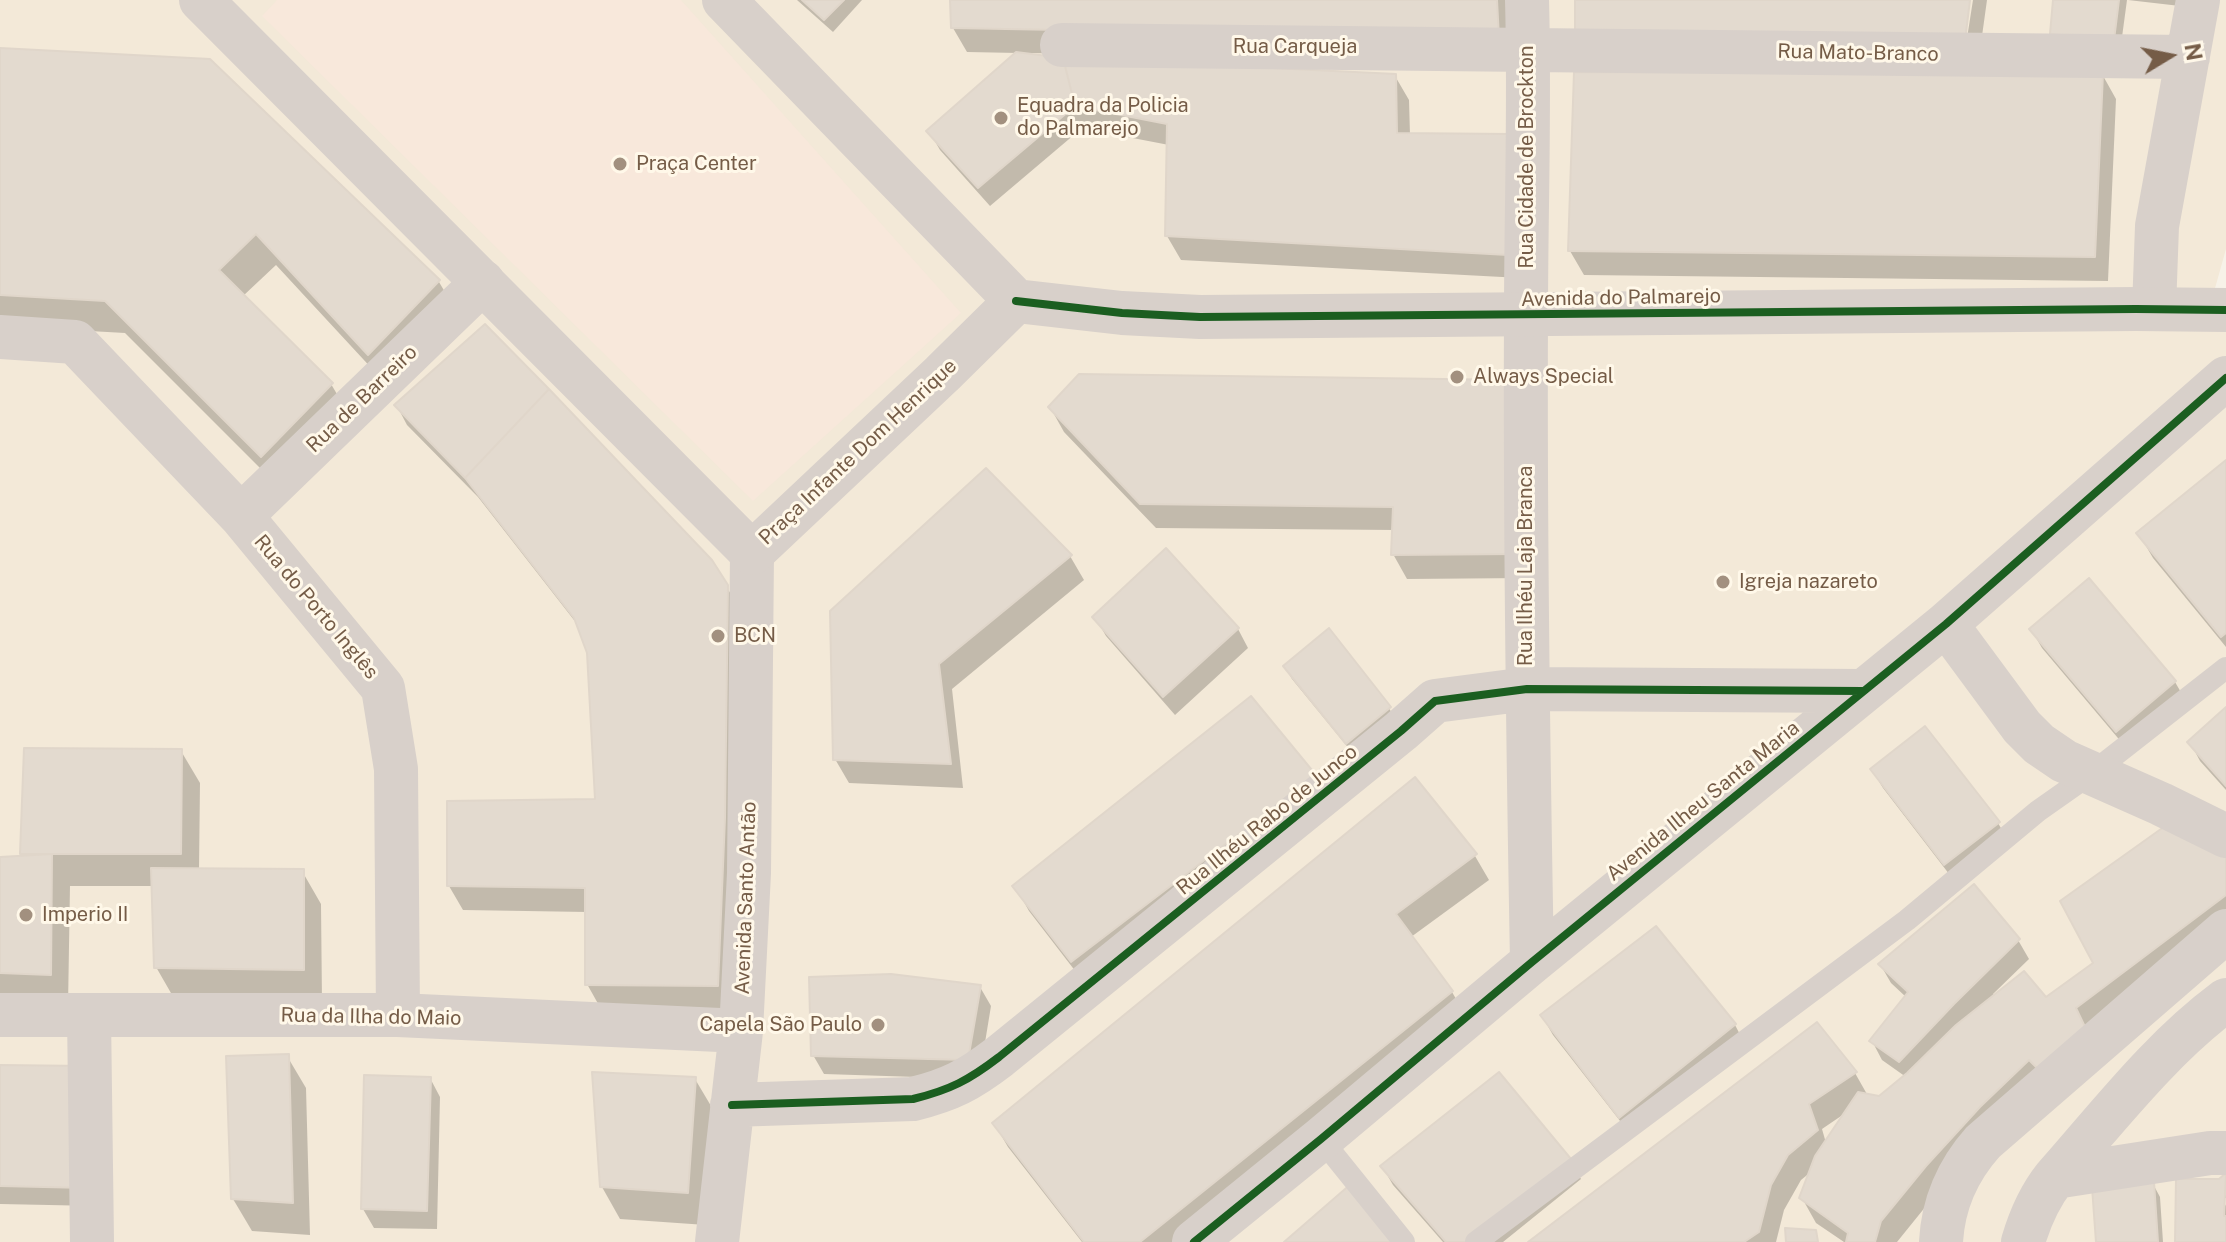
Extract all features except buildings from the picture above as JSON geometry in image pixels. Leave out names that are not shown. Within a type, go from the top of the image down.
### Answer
[{"type":"street","name":"Praça Infante Dom Henrique","points":[[201,0],[752,553],[1016,301]]},
{"type":"street","points":[[724,0],[1016,301]]},
{"type":"street","name":"Rua Cidade de Brockton","points":[[1526,315],[1527,0]]},
{"type":"street","points":[[2154,309],[2157,226],[2198,0]]},
{"type":"street","name":"Rua Carqueja","points":[[1062,45],[1528,49]]},
{"type":"street","name":"Rua Mato-Branco","points":[[1528,49],[2188,57]]},
{"type":"street","name":"Rua de Barreiro","points":[[241,516],[483,282]]},
{"type":"street","name":"Avenida do Palmarejo","points":[[1016,301],[1122,313],[1200,317],[2226,310]]},
{"type":"street","name":"Rua Ilhéu Laja Branca","points":[[1526,315],[1527,689],[1532,962]]},
{"type":"street","name":"Rua do Porto Inglês","points":[[0,337],[75,342],[241,516],[383,688],[396,769],[398,1015]]},
{"type":"street","name":"Avenida Ilheu Santa Maria","points":[[1194,1242],[1946,624],[2226,378]]},
{"type":"street","name":"Avenida Santo Antão","points":[[717,1242],[741,1031],[749,873],[752,553]]},
{"type":"street","points":[[1946,624],[2022,727],[2039,744],[2064,761],[2226,836]]},
{"type":"street","name":"Rua Ilhéu Rabo de Junco","points":[[732,1105],[913,1099],[959,1085],[999,1057],[1435,701],[1527,689],[1863,691]]},
{"type":"street","points":[[1941,1242],[1953,1188],[1966,1161],[1983,1142],[2226,931]]},
{"type":"street","points":[[2023,1242],[2030,1218],[2055,1177],[2136,1082],[2207,1014],[2226,1000]]},
{"type":"street","name":"Rua da Ilha do Maio","points":[[0,1015],[398,1015],[741,1031]]},
{"type":"street","points":[[89,1015],[92,1242]]},
{"type":"street","points":[[2055,1177],[2226,1153]]},
{"type":"lane","points":[[1476,1242],[1907,920],[2038,811],[2092,773],[2226,668]]},
{"type":"lane","points":[[1321,1139],[1404,1242]]},
{"type":"shaded area","points":[[0,0],[2226,0],[2226,249],[2212,299],[2226,300],[2226,1242],[0,1242]]},
{"type":"shaded area","name":"Praça Center","points":[[277,0],[681,0],[961,313],[753,501],[262,16]]},
{"type":"cycle path","points":[[1016,301],[1122,313],[1200,317],[2226,310]]},
{"type":"cycle path","points":[[1194,1242],[1946,624],[2226,378]]},
{"type":"cycle path","points":[[732,1105],[913,1099],[949,1088],[968,1078],[999,1057],[1435,701],[1527,689],[1863,691]]},
{"type":"place","name":"Equadra da Policia do Palmarejo","points":[[1001,118]]},
{"type":"place","name":"Praça Center","points":[[620,164]]},
{"type":"place","name":"Always Special","points":[[1457,377]]},
{"type":"place","name":"Igreja nazareto","points":[[1723,582]]},
{"type":"place","name":"BCN","points":[[718,636]]},
{"type":"place","name":"Imperio II","points":[[26,915]]},
{"type":"place","name":"Capela São Paulo","points":[[878,1025]]}]
